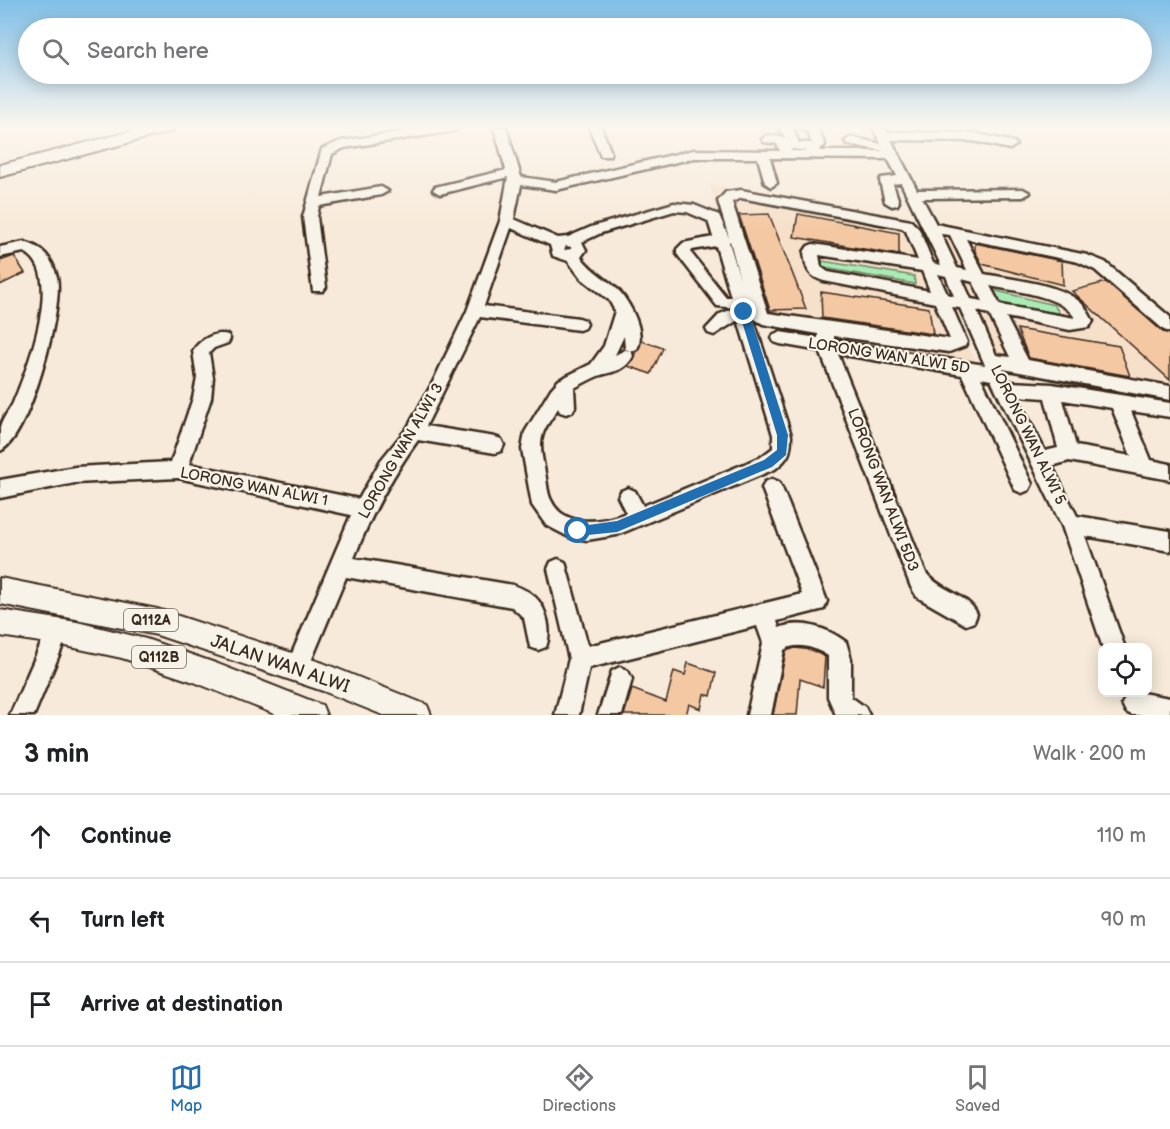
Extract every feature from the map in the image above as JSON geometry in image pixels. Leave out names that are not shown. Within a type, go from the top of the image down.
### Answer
[{"type":"highway","points":[[1,167],[25,160]]},
{"type":"main road","name":"JALAN WAN ALWI","points":[[0,591],[157,622],[296,670],[323,677],[417,715]]},
{"type":"main road","name":"JALAN WAN ALWI","points":[[0,622],[58,631],[123,645],[312,715]]},
{"type":"street","points":[[318,287],[310,217],[323,160]]},
{"type":"street","name":"LORONG WAN ALWI 3","points":[[296,670],[342,566],[364,509],[388,466],[414,432],[440,385],[475,311],[507,221],[514,176],[510,160]]},
{"type":"street","points":[[440,190],[514,176],[556,186],[667,160]]},
{"type":"street","points":[[765,160],[771,183]]},
{"type":"street","name":"LORONG WAN ALWI 5","points":[[895,160],[931,227],[1039,461],[1071,524],[1112,643]]},
{"type":"street","points":[[892,202],[886,181],[905,179]]},
{"type":"street","points":[[312,203],[381,191]]},
{"type":"street","points":[[914,194],[1023,193]]},
{"type":"street","points":[[741,194],[903,223],[912,229],[928,267],[959,339],[957,345],[826,337],[771,320],[758,313],[725,201],[727,197],[741,194]]},
{"type":"street","points":[[507,221],[568,247],[586,274],[614,296],[632,331],[628,351],[613,367],[597,369],[565,385],[540,423],[531,442],[543,505],[547,512],[561,524],[578,531],[617,526],[639,518],[754,461],[779,456],[784,448],[784,441],[723,240],[717,223],[710,215],[682,207],[668,214],[608,230],[568,247]]},
{"type":"street","points":[[931,227],[1082,258],[1100,266],[1170,326]]},
{"type":"street","points":[[955,231],[1023,366]]},
{"type":"street","points":[[723,240],[688,246],[684,249],[684,254],[722,302],[742,306]]},
{"type":"street","points":[[0,252],[20,246],[35,251],[49,269],[52,292],[42,344],[20,406],[0,443]]},
{"type":"street","points":[[820,249],[928,267],[977,276],[1060,297],[1078,309],[1085,321],[1070,324],[824,276],[814,270],[811,252],[820,249]]},
{"type":"street","points":[[714,328],[742,306]]},
{"type":"street","points":[[475,311],[579,324]]},
{"type":"street","points":[[597,369],[617,335],[623,311]]},
{"type":"street","name":"LORONG WAN ALWI 5D","points":[[780,338],[826,337],[998,374]]},
{"type":"street","name":"LORONG WAN ALWI 5D3","points":[[826,337],[918,580],[925,589],[966,614]]},
{"type":"street","points":[[178,470],[202,398],[206,378],[201,351],[208,344],[222,339]]},
{"type":"street","points":[[998,374],[1023,366],[1170,393]]},
{"type":"street","points":[[968,369],[1022,484]]},
{"type":"street","points":[[998,374],[1052,391],[1170,410]]},
{"type":"street","points":[[565,385],[566,407]]},
{"type":"street","points":[[1052,391],[1069,453]]},
{"type":"street","points":[[1119,402],[1144,467]]},
{"type":"street","points":[[414,432],[495,445]]},
{"type":"street","points":[[1039,461],[1069,453],[1170,472]]},
{"type":"street","name":"LORONG WAN ALWI 1","points":[[0,489],[75,475],[178,470],[364,509]]},
{"type":"street","points":[[580,659],[816,601],[771,488]]},
{"type":"street","points":[[628,497],[639,518]]},
{"type":"street","points":[[1071,524],[1170,541]]},
{"type":"street","points":[[342,566],[525,600],[532,607],[538,639]]},
{"type":"street","points":[[558,569],[580,659],[567,715]]},
{"type":"street","points":[[759,715],[774,643],[763,614]]},
{"type":"street","points":[[22,715],[58,631]]},
{"type":"street","points":[[774,643],[785,636],[799,635],[835,647],[839,654],[840,702],[847,712],[857,715]]},
{"type":"street","points":[[610,715],[620,679]]},
{"type":"street","points":[[1133,704],[1170,710]]},
{"type":"shaded area","points":[[710,184],[913,222],[976,363],[751,323]]},
{"type":"shaded area","points":[[933,221],[1090,252],[1170,319],[1170,399],[1002,371]]},
{"type":"green space","points":[[816,260],[914,276],[915,284],[819,267]]},
{"type":"green space","points":[[989,289],[1054,305],[1060,314],[996,302]]},
{"type":"building","points":[[769,214],[806,309],[770,310],[739,215]]},
{"type":"building","points":[[798,214],[899,233],[899,255],[794,237]]},
{"type":"building","points":[[975,243],[1062,261],[1063,285],[982,264],[975,251]]},
{"type":"building","points":[[14,256],[25,273],[0,285],[0,261]]},
{"type":"building","points":[[1106,282],[1163,332],[1170,334],[1170,380],[1072,291]]},
{"type":"building","points":[[821,292],[929,308],[933,334],[822,318]]},
{"type":"building","points":[[1017,329],[1119,346],[1130,376],[1029,358]]},
{"type":"building","points":[[642,341],[663,348],[651,374],[628,366]]},
{"type":"building","points":[[795,648],[812,650],[825,657],[823,687],[800,679],[797,715],[773,715],[786,651]]},
{"type":"building","points":[[688,663],[716,673],[711,696],[704,694],[701,709],[689,704],[686,715],[624,715],[632,689],[666,702],[674,671],[685,675]]},
{"type":"route","points":[[578,531],[617,526],[768,464],[779,456],[784,448],[784,441],[744,312]]}]
